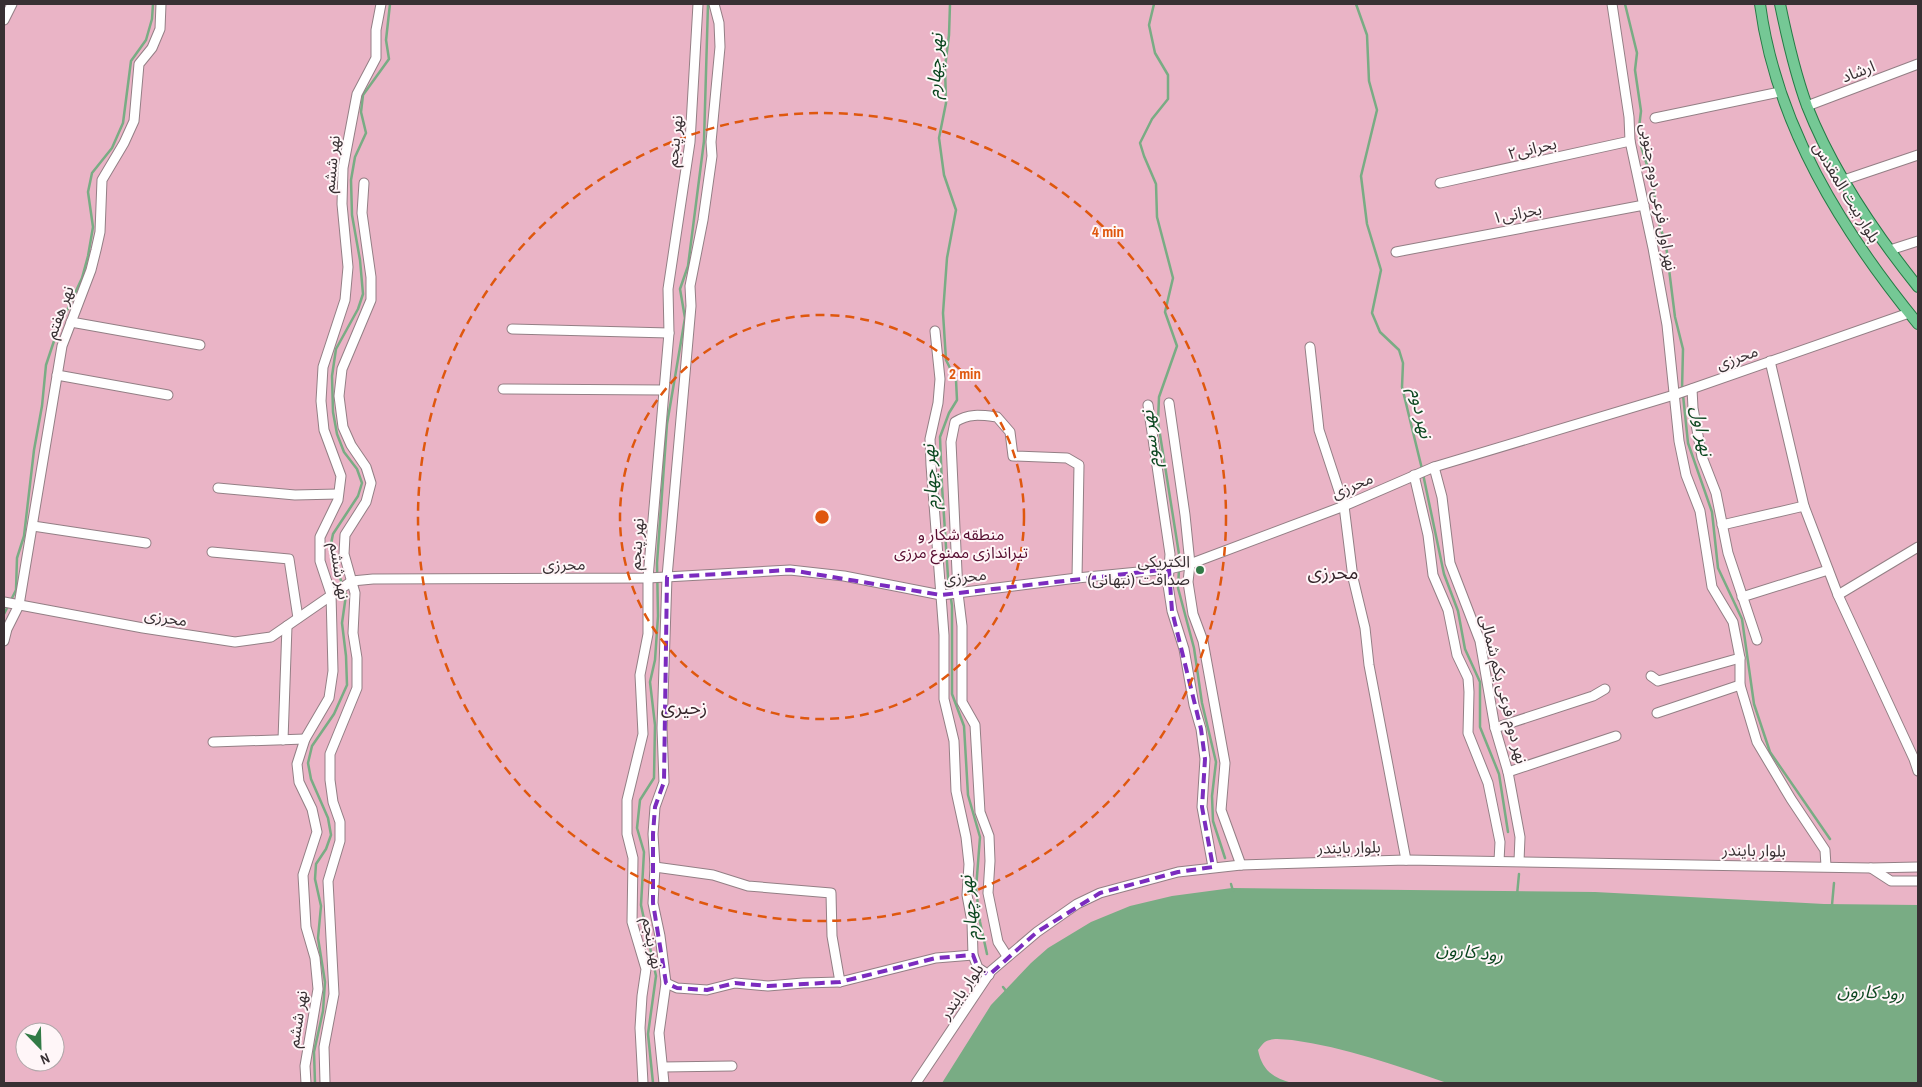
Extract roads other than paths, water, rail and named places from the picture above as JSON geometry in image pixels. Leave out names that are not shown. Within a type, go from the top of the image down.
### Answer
[{"type":"main road","name":"بلوار بیت المقدس","points":[[1760,4],[1780,92],[1804,150],[1829,197],[1859,245],[1918,324]]},
{"type":"main road","name":"بلوار بیت المقدس","points":[[1780,4],[1795,68],[1807,106],[1820,134],[1856,201],[1918,287]]},
{"type":"main road","points":[[1909,313],[1918,306]]},
{"type":"street","points":[[4,20],[12,4]]},
{"type":"street","name":"نهر هفتم","points":[[4,641],[17,604],[33,526],[62,346],[91,270],[100,232],[102,180],[124,144],[134,121],[139,64],[152,48],[160,29],[161,4]]},
{"type":"street","name":"نهر ششم","points":[[306,1083],[305,1066],[318,988],[315,958],[306,927],[303,875],[317,832],[312,809],[299,782],[297,764],[305,739],[330,698],[333,671],[334,593],[320,561],[320,537],[338,500],[341,476],[324,430],[321,401],[324,367],[345,300],[348,266],[342,204],[345,159],[357,94],[376,58],[376,30],[381,4]]},
{"type":"street","name":"نهر پنجم","points":[[643,1083],[640,1028],[646,969],[632,922],[633,858],[627,834],[627,800],[644,734],[640,675],[648,634],[663,390],[669,333],[668,289],[690,142],[698,4]]},
{"type":"street","name":"نهر پنجم","points":[[664,1083],[659,1033],[666,983],[660,936],[653,903],[655,867],[653,834],[655,807],[664,782],[662,728],[664,578],[691,306],[690,286],[703,220],[712,156],[711,142],[720,47],[719,23],[714,4]]},
{"type":"street","name":"نهر اول فرعی دوم جنوبی","points":[[1612,4],[1629,116],[1630,141],[1667,325],[1676,395],[1679,441],[1686,475],[1700,511],[1712,587],[1733,622],[1740,658],[1740,685],[1757,742],[1790,799],[1824,850],[1826,866]]},
{"type":"street","name":"ارشاد","points":[[1807,106],[1918,64]]},
{"type":"street","points":[[1655,118],[1780,92]]},
{"type":"street","name":"بحرانی۲","points":[[1440,183],[1630,141]]},
{"type":"street","points":[[1844,180],[1918,154]]},
{"type":"street","points":[[326,1082],[324,1047],[334,994],[328,881],[340,841],[340,822],[333,802],[330,780],[330,754],[357,688],[357,658],[353,633],[356,593],[350,583],[344,554],[345,535],[366,502],[370,483],[366,468],[351,445],[343,427],[339,396],[342,369],[370,300],[371,277],[362,213],[364,183]]},
{"type":"street","name":"بحرانی۱","points":[[1396,252],[1644,205]]},
{"type":"street","points":[[1890,250],[1918,241]]},
{"type":"street","name":"محرزی","points":[[4,602],[143,628],[235,642],[271,637],[350,583],[373,579],[664,578],[790,570],[844,576],[950,594],[1077,578],[1171,569],[1187,565],[1344,506],[1431,468],[1676,395],[1909,313]]},
{"type":"street","points":[[70,322],[200,345]]},
{"type":"street","points":[[512,329],[669,333]]},
{"type":"street","points":[[935,331],[940,379],[938,403],[930,439],[931,465],[950,594],[962,626],[962,702],[975,725],[980,812],[989,836],[988,894],[998,942],[1008,956]]},
{"type":"street","points":[[1310,347],[1319,430],[1344,506],[1353,578],[1365,628],[1369,665],[1406,860]]},
{"type":"street","points":[[1770,361],[1804,506],[1838,595],[1914,758],[1918,771]]},
{"type":"street","points":[[57,374],[168,395]]},
{"type":"street","points":[[503,388],[663,390]]},
{"type":"street","points":[[1690,390],[1702,457],[1716,494],[1728,554],[1757,640]]},
{"type":"street","points":[[1169,403],[1185,515],[1188,582],[1193,614],[1203,641],[1225,763],[1221,810],[1241,865]]},
{"type":"street","points":[[1148,405],[1170,554],[1171,569],[1168,584],[1172,611],[1184,649],[1194,705],[1201,729],[1205,759],[1202,808],[1213,868]]},
{"type":"street","points":[[989,975],[978,968],[973,955],[972,922],[966,895],[968,864],[966,837],[956,791],[954,741],[944,699],[944,635],[950,594],[951,442],[955,422],[964,416],[997,417],[1010,432],[1014,456],[1067,458],[1079,465],[1077,578]]},
{"type":"street","name":"نهر دوم فرعی یکم شمالی","points":[[1431,468],[1442,497],[1450,563],[1480,642],[1495,728],[1508,772],[1520,837],[1519,861]]},
{"type":"street","points":[[1416,474],[1428,535],[1433,575],[1448,610],[1457,655],[1468,678],[1468,733],[1488,784],[1500,842],[1499,861]]},
{"type":"street","points":[[218,488],[295,495],[338,494]]},
{"type":"street","points":[[1722,525],[1804,506]]},
{"type":"street","points":[[33,526],[146,543]]},
{"type":"street","points":[[1838,595],[1918,547]]},
{"type":"street","points":[[212,552],[290,558],[298,618]]},
{"type":"street","points":[[1742,597],[1828,570]]},
{"type":"street","points":[[283,740],[288,626]]},
{"type":"street","points":[[1651,676],[1658,681],[1740,658]]},
{"type":"street","points":[[1657,712],[1740,685]]},
{"type":"street","points":[[1495,728],[1592,696],[1606,689]]},
{"type":"street","points":[[1508,772],[1616,736]]},
{"type":"street","points":[[213,742],[305,739]]},
{"type":"street","name":"بلوار بایندر","points":[[916,1083],[989,975],[1008,956],[1077,904],[1100,893],[1178,872],[1241,865],[1406,860],[1871,868],[1918,867]]},
{"type":"street","points":[[655,867],[713,875],[748,886],[831,893],[832,936],[840,982]]},
{"type":"street","name":"بلوار بایندر","points":[[1871,868],[1891,881],[1918,881]]},
{"type":"street","points":[[666,983],[677,988],[707,990],[735,983],[768,986],[840,982],[936,958],[973,955]]},
{"type":"street","points":[[663,1067],[732,1066]]},
{"type":"water","name":"رود کارون","points":[[1232,888],[1595,892],[1824,904],[1918,905],[1918,1083],[1447,1083],[1332,1047],[1292,1040],[1272,1039],[1263,1044],[1258,1050],[1262,1063],[1274,1076],[1292,1083],[942,1083],[991,1005],[1048,948],[1091,922],[1130,906],[1172,896]]},
{"type":"waterway","points":[[4,614],[16,590],[17,558],[24,536],[46,365],[57,332],[82,278],[88,256],[93,227],[88,192],[92,173],[112,148],[123,123],[131,61],[146,40],[152,19],[153,4]]},
{"type":"waterway","points":[[315,1083],[314,1052],[323,1011],[325,982],[318,938],[321,906],[315,879],[316,864],[326,849],[331,835],[328,818],[311,779],[308,763],[312,746],[334,714],[347,685],[342,623],[346,595],[330,549],[333,534],[358,496],[362,483],[357,469],[344,452],[337,434],[333,412],[332,376],[336,349],[358,309],[363,294],[360,260],[352,215],[351,180],[355,157],[366,133],[361,112],[363,95],[389,59],[386,40],[390,4]]},
{"type":"waterway","points":[[653,1083],[648,1034],[656,976],[641,905],[644,852],[637,828],[640,800],[654,778],[655,725],[650,682],[655,660],[658,616],[657,563],[667,424],[685,318],[680,289],[688,266],[704,141],[708,4]]},
{"type":"waterway","name":"نهر چهارم","points":[[950,4],[945,67],[946,103],[939,138],[944,175],[956,210],[947,258],[943,313],[946,360],[956,380],[957,400],[949,413],[940,437],[948,577],[952,606],[952,694],[964,726],[968,795],[980,837],[976,889],[980,922],[987,954]]},
{"type":"waterway","name":"نهر سوم","points":[[1154,4],[1149,25],[1155,53],[1168,75],[1168,99],[1152,119],[1140,143],[1156,184],[1157,217],[1173,278],[1165,312],[1177,346],[1159,397],[1158,422],[1179,563]]},
{"type":"waterway","name":"نهر دوم","points":[[1356,4],[1367,35],[1369,81],[1377,110],[1361,176],[1367,224],[1381,270],[1372,313],[1380,332],[1399,350],[1403,363],[1402,387],[1422,469]]},
{"type":"waterway","name":"نهر اول","points":[[1625,4],[1637,53],[1635,70],[1641,111],[1639,128],[1641,146],[1654,187],[1656,214],[1666,245],[1675,317],[1683,349],[1682,390]]},
{"type":"waterway","name":"نهر اول","points":[[1683,395],[1688,443],[1712,512],[1718,568],[1742,619],[1754,704],[1770,752],[1830,839]]},
{"type":"waterway","name":"نهر دوم","points":[[1423,474],[1444,574],[1458,611],[1465,649],[1480,682],[1480,727],[1499,774],[1508,832]]},
{"type":"waterway","name":"نهر سوم","points":[[1179,569],[1178,588],[1194,648],[1202,703],[1216,762],[1212,796],[1213,821],[1225,858]]},
{"type":"waterway","points":[[1517,895],[1519,874]]},
{"type":"waterway","points":[[1832,905],[1834,883]]},
{"type":"waterway","points":[[1231,884],[1233,891]]},
{"type":"waterway","points":[[1003,987],[1007,992]]},
{"type":"place","name":"الکتریکی صداقت (نبهانی)","points":[[1200,570]]},
{"type":"district","name":"محرزی","points":[[1333,572]]},
{"type":"district","name":"زحیری","points":[[684,707]]},
{"type":"park label","name":"منطقه شکار و تیراندازی ممنوع مرزی","points":[[961,543]]}]
